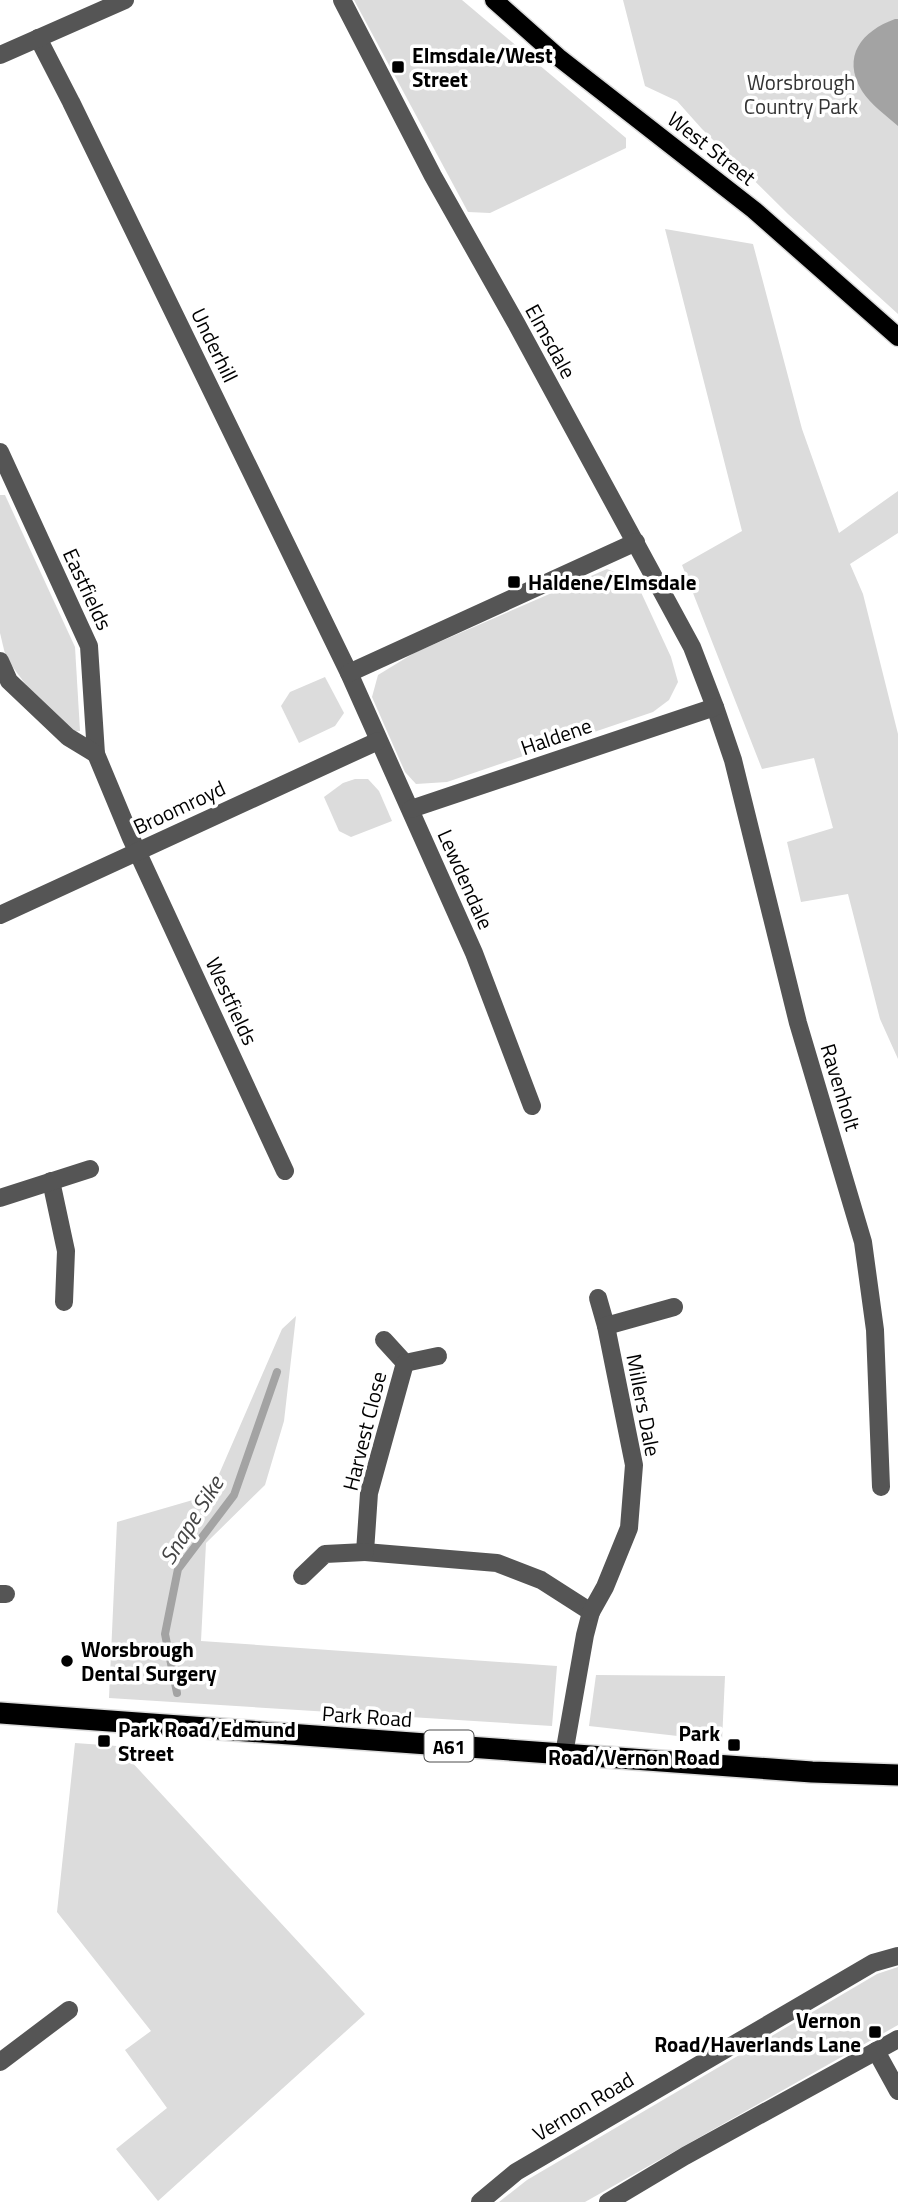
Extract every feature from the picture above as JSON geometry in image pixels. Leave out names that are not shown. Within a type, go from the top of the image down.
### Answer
[{"type":"highway","name":"Park Road","points":[[0,1713],[216,1731],[812,1772],[898,1775]]},
{"type":"main road","name":"West Street","points":[[494,0],[558,57],[754,210],[898,337]]},
{"type":"street","points":[[0,55],[125,0]]},
{"type":"street","name":"Elmsdale","points":[[342,0],[433,176],[692,647],[715,707]]},
{"type":"street","name":"Underhill","points":[[38,38],[348,673]]},
{"type":"street","name":"Eastfields","points":[[0,452],[89,646],[96,754],[138,851]]},
{"type":"street","points":[[348,673],[636,542]]},
{"type":"street","points":[[0,661],[9,681],[68,737],[96,754]]},
{"type":"street","name":"Lewdendale","points":[[348,673],[474,954],[532,1106]]},
{"type":"street","name":"Haldene","points":[[411,809],[715,707]]},
{"type":"street","name":"Ravenholt","points":[[715,707],[733,760],[798,1023],[863,1242],[875,1330],[881,1487]]},
{"type":"street","name":"Broomroyd","points":[[0,915],[378,741]]},
{"type":"street","name":"Westfields","points":[[138,851],[285,1171]]},
{"type":"street","points":[[0,1198],[90,1169]]},
{"type":"street","points":[[51,1181],[66,1251],[64,1302]]},
{"type":"street","name":"Millers Dale","points":[[591,1612],[605,1587],[629,1528],[634,1465],[598,1297]]},
{"type":"street","points":[[606,1326],[674,1307]]},
{"type":"street","name":"Harvest Close","points":[[384,1340],[405,1363]]},
{"type":"street","name":"Harvest Close","points":[[405,1363],[438,1356]]},
{"type":"street","name":"Harvest Close","points":[[365,1552],[369,1493],[405,1363]]},
{"type":"street","points":[[302,1576],[325,1554],[365,1552],[497,1563],[541,1580],[591,1612],[564,1754]]},
{"type":"street","name":"Vernon Road","points":[[480,2202],[516,2172],[601,2121],[873,1963],[898,1956]]},
{"type":"street","points":[[0,2062],[69,2010]]},
{"type":"street","points":[[608,2202],[685,2156],[898,2039]]},
{"type":"street","points":[[876,2051],[898,2091]]},
{"type":"green space","points":[[354,0],[462,0],[626,138],[626,148],[490,213],[468,212]]},
{"type":"green space","name":"Worsbrough Country Park","points":[[623,0],[898,0],[898,314],[788,214],[677,101],[645,86]]},
{"type":"green space","points":[[665,229],[753,244],[802,429],[839,533],[898,491],[898,533],[850,564],[863,594],[898,734],[898,1059],[880,1019],[848,894],[801,902],[787,842],[833,828],[814,758],[762,769],[682,565],[742,531]]},
{"type":"green space","points":[[0,495],[5,495],[75,647],[80,731],[71,732],[32,693],[6,658],[0,633]]},
{"type":"green space","points":[[607,569],[626,576],[639,588],[671,657],[678,682],[669,700],[653,712],[447,782],[416,784],[405,772],[372,697],[378,675],[414,653]]},
{"type":"green space","points":[[325,677],[344,713],[335,726],[299,743],[281,706],[290,692]]},
{"type":"green space","points":[[368,779],[379,791],[392,821],[351,837],[339,831],[324,797],[343,783]]},
{"type":"green space","points":[[296,1316],[284,1421],[265,1485],[206,1543],[201,1641],[557,1666],[552,1726],[109,1698],[117,1522],[210,1495],[282,1329]]},
{"type":"green space","points":[[596,1675],[725,1676],[722,1741],[589,1726]]},
{"type":"green space","points":[[75,1743],[117,1746],[365,2014],[158,2201],[116,2149],[167,2108],[125,2050],[151,2031],[57,1912]]},
{"type":"green space","points":[[898,1967],[898,2025],[585,2202],[499,2202],[527,2180],[877,1974]]},
{"type":"shaded area","points":[[898,19],[898,126],[865,96],[854,67],[858,46],[873,30]]},
{"type":"waterway","name":"Snape Sike","points":[[177,1693],[165,1634],[178,1569],[234,1495],[277,1372]]},
{"type":"place","name":"Elmsdale/West Street","points":[[398,67]]},
{"type":"place","name":"Haldene/Elmsdale","points":[[514,582]]},
{"type":"place","name":"Worsbrough Dental Surgery","points":[[67,1661]]},
{"type":"place","name":"Park Road/Edmund Street","points":[[104,1741]]},
{"type":"place","name":"Park Road/Vernon Road","points":[[734,1745]]},
{"type":"place","name":"Vernon Road/Haverlands Lane","points":[[875,2032]]}]
